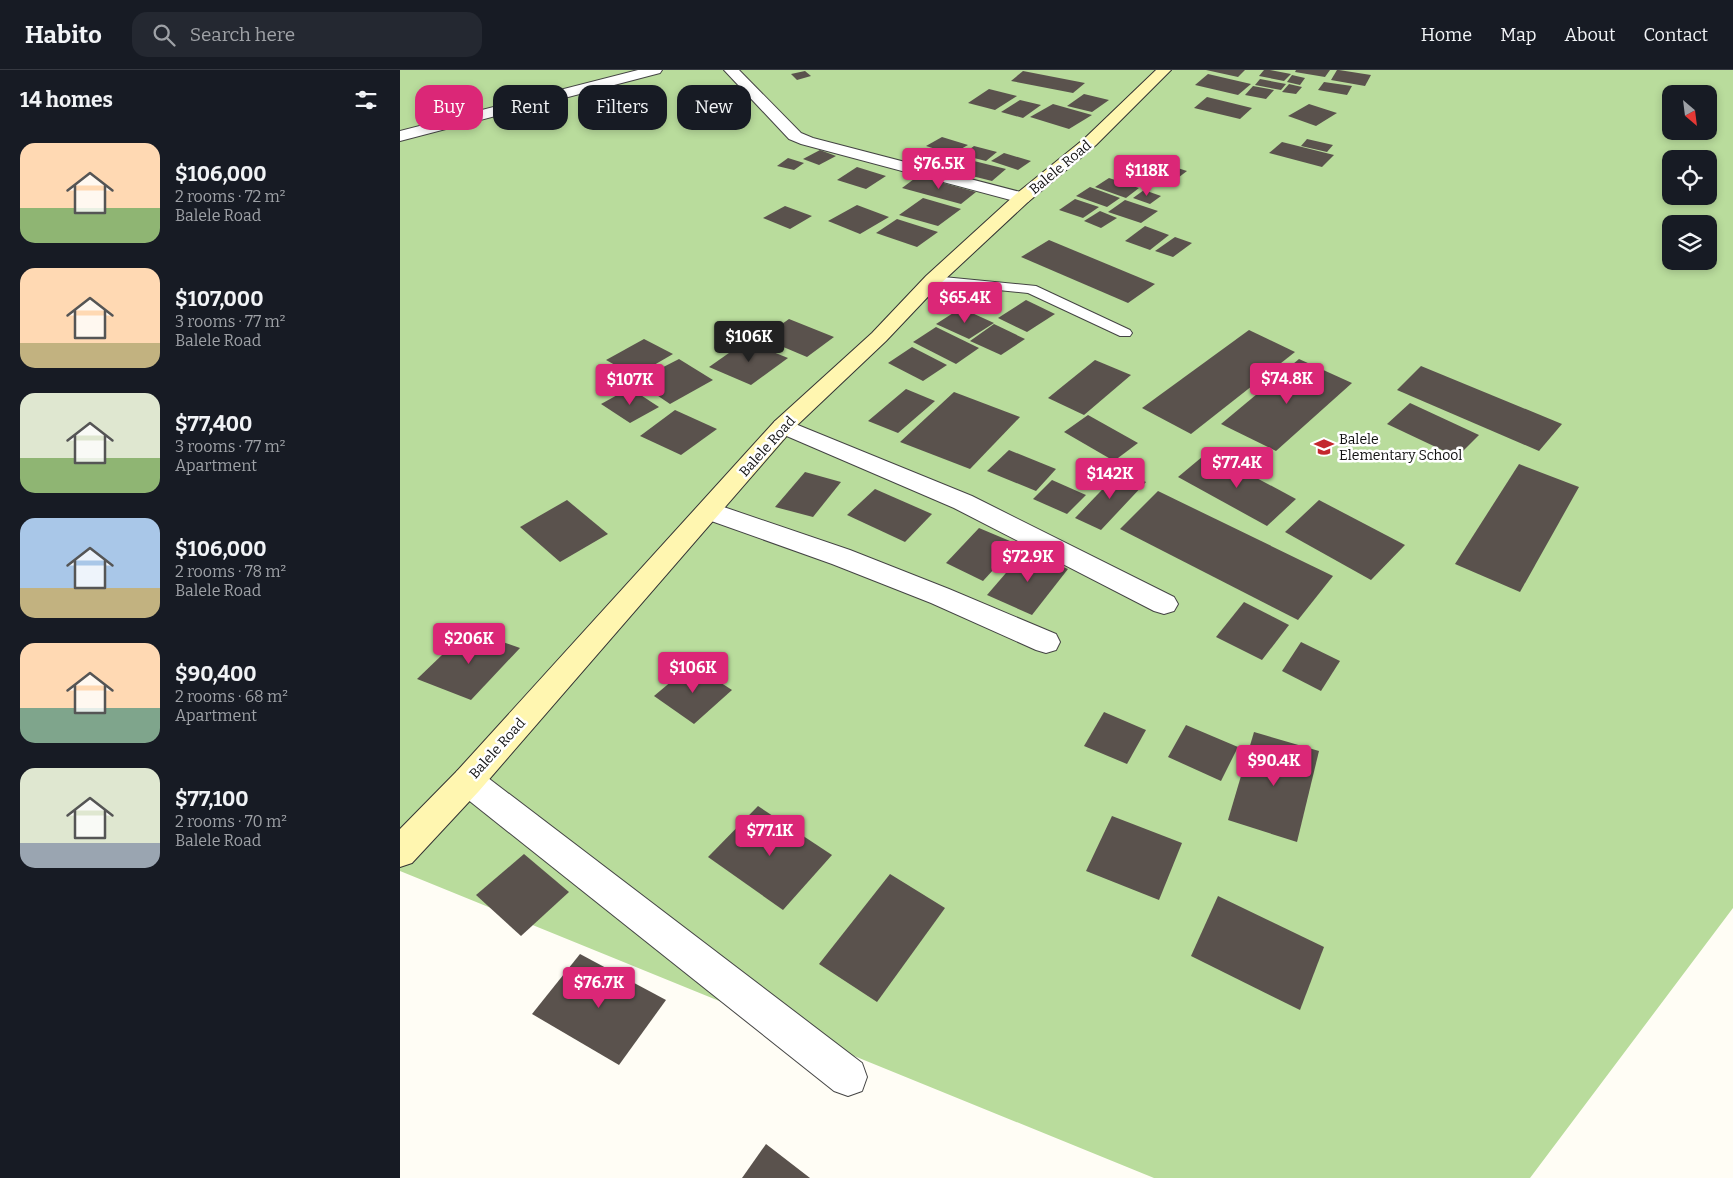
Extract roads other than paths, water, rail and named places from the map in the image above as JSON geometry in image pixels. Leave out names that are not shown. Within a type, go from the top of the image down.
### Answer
[{"type":"street","points":[[400,136],[655,70]]},
{"type":"street","points":[[731,70],[795,136],[807,141],[1022,198]]},
{"type":"street","name":"Balele Road","points":[[400,852],[468,781],[783,426],[879,337],[933,280],[1022,198],[1090,142],[1164,70]]},
{"type":"street","points":[[783,426],[963,502],[1164,604]]},
{"type":"street","points":[[709,511],[841,557],[940,596],[1046,642]]},
{"type":"street","points":[[468,781],[848,1077]]},
{"type":"lane","points":[[933,280],[1031,289],[1125,333]]},
{"type":"place","name":"Balele Elementary School","points":[[1324,447]]}]
